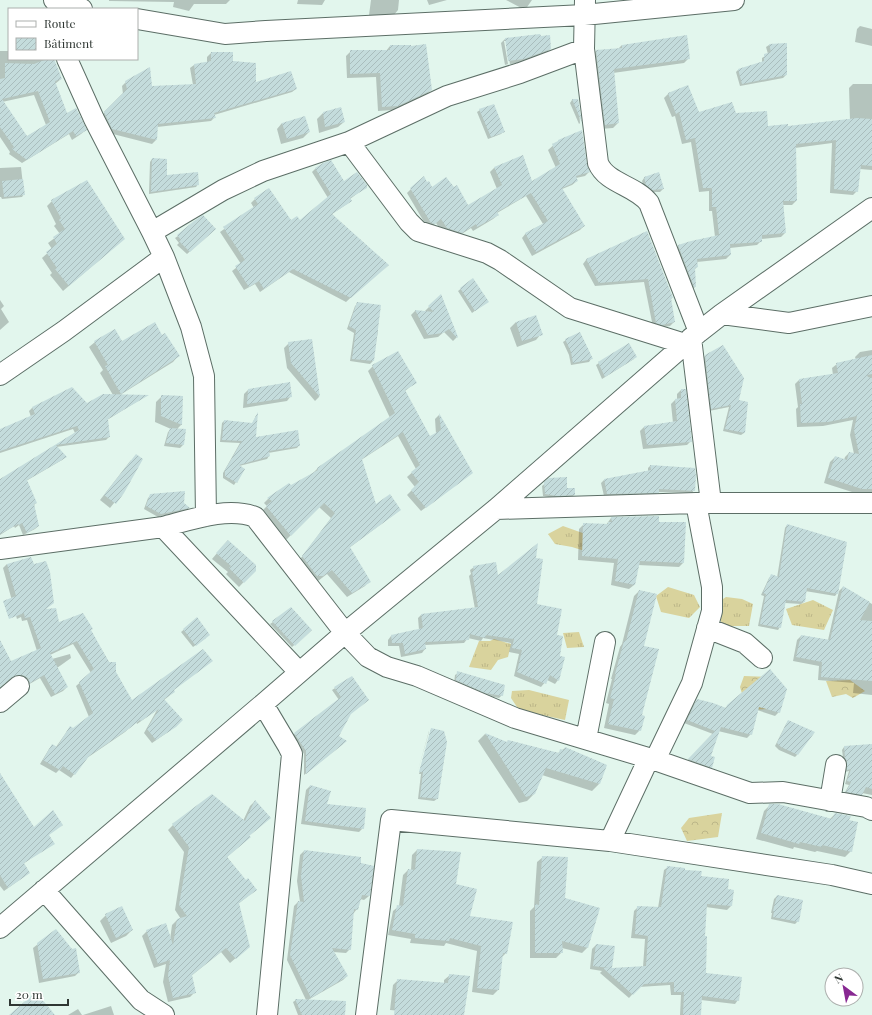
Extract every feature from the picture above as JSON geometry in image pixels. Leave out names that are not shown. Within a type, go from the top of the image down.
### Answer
[{"type":"street","points":[[54,0],[79,8]]},
{"type":"street","points":[[138,19],[225,34],[585,8],[734,0]]},
{"type":"street","points":[[585,8],[584,49],[598,163],[602,171],[610,178],[638,192],[649,203],[692,338],[703,503],[712,587],[712,610],[692,683],[610,841]]},
{"type":"street","points":[[152,232],[224,190],[263,171],[349,142],[447,96],[520,73],[584,49]]},
{"type":"street","points":[[67,60],[94,118],[164,257],[191,327],[204,376],[206,516]]},
{"type":"street","points":[[349,142],[409,222],[418,231],[487,253],[500,260],[570,308],[692,338]]},
{"type":"street","points":[[0,928],[263,704],[345,632],[496,509],[692,338],[722,314],[872,208]]},
{"type":"street","points":[[0,375],[64,331],[164,257]]},
{"type":"street","points":[[722,314],[789,323],[872,306]]},
{"type":"street","points":[[496,509],[703,503],[872,503]]},
{"type":"street","points":[[0,548],[163,527],[206,516],[237,513],[255,517],[345,632],[368,657],[387,667],[417,676],[515,718],[652,759],[750,793],[783,792],[866,807],[872,810]]},
{"type":"street","points":[[163,527],[299,672]]},
{"type":"street","points":[[707,628],[746,643],[762,658]]},
{"type":"street","points":[[586,739],[605,642]]},
{"type":"street","points":[[0,702],[19,686]]},
{"type":"street","points":[[263,704],[292,754],[267,1015]]},
{"type":"street","points":[[830,801],[836,765]]},
{"type":"street","points":[[366,1015],[391,820],[610,841],[832,875],[872,884]]},
{"type":"street","points":[[44,890],[142,1000],[164,1015]]},
{"type":"green space","points":[[563,526],[591,536],[591,553],[572,547],[555,544],[548,534]]},
{"type":"green space","points":[[668,587],[694,595],[700,607],[689,618],[661,612],[656,596]]},
{"type":"green space","points":[[726,597],[742,599],[753,604],[749,626],[723,626],[714,605]]},
{"type":"green space","points":[[813,600],[833,610],[824,630],[792,625],[786,609]]},
{"type":"green space","points":[[579,632],[584,647],[567,648],[563,633]]},
{"type":"green space","points":[[494,639],[511,644],[508,657],[498,660],[491,670],[469,667],[479,641],[490,641]]},
{"type":"green space","points":[[744,676],[774,677],[769,709],[747,710],[740,687]]},
{"type":"green space","points":[[850,680],[865,691],[853,698],[846,694],[832,697],[826,681]]},
{"type":"green space","points":[[529,690],[569,700],[565,720],[519,710],[511,698],[512,691]]},
{"type":"green space","points":[[722,813],[718,837],[687,841],[681,828],[689,818]]},
{"type":"building","points":[[540,34],[541,36],[550,35],[551,49],[524,59],[508,61],[505,38]]},
{"type":"building","points":[[687,35],[690,59],[614,69],[619,123],[605,125],[596,50],[622,48],[622,45]]},
{"type":"building","points":[[787,43],[787,75],[742,84],[738,69],[764,61],[764,54],[771,52],[769,44]]},
{"type":"building","points":[[426,44],[432,90],[398,106],[382,107],[380,73],[350,74],[350,50],[390,50],[390,45],[411,46]]},
{"type":"building","points":[[211,52],[233,52],[233,61],[256,63],[256,82],[291,71],[297,89],[214,113],[216,118],[158,124],[157,140],[112,129],[104,112],[127,89],[125,81],[150,67],[152,86],[196,84],[194,64],[211,61]]},
{"type":"building","points":[[44,60],[54,60],[62,79],[55,81],[67,113],[76,108],[87,130],[76,136],[73,131],[27,160],[12,149],[14,147],[0,127],[0,79],[5,78],[5,63],[34,64]],"holes":[[[38,91],[50,122],[27,136],[2,99]]]},
{"type":"building","points":[[688,85],[699,112],[732,102],[736,113],[767,111],[768,126],[788,124],[788,126],[857,118],[872,119],[872,166],[861,165],[858,192],[834,189],[836,140],[796,144],[797,201],[783,201],[786,233],[762,235],[762,242],[730,244],[731,255],[697,259],[698,267],[695,268],[696,287],[694,287],[678,245],[719,235],[716,207],[712,207],[712,188],[703,188],[695,138],[686,140],[679,112],[676,114],[668,93]]},
{"type":"building","points":[[572,99],[578,99],[582,123]]},
{"type":"building","points":[[494,104],[505,132],[491,137],[479,109]]},
{"type":"building","points":[[341,107],[345,122],[325,127],[323,112]]},
{"type":"building","points":[[305,116],[310,132],[287,139],[282,123]]},
{"type":"building","points":[[582,130],[587,164],[590,172],[576,176],[578,181],[562,188],[585,226],[536,252],[525,233],[548,221],[531,193],[497,212],[499,215],[477,227],[476,224],[462,233],[447,228],[441,219],[435,224],[431,223],[410,188],[424,176],[432,187],[446,177],[454,187],[457,185],[468,205],[502,185],[494,167],[523,155],[532,181],[560,164],[552,144]]},
{"type":"building","points":[[152,158],[167,159],[167,175],[198,172],[199,185],[151,192]]},
{"type":"building","points":[[331,160],[344,181],[357,172],[367,185],[367,188],[350,198],[352,201],[332,214],[389,265],[351,298],[293,269],[264,289],[259,281],[249,287],[235,266],[245,260],[223,227],[258,204],[254,198],[269,188],[291,220],[297,216],[300,220],[331,194],[315,168]]},
{"type":"building","points":[[659,172],[664,189],[652,190],[646,185],[644,177]]},
{"type":"building","points":[[23,179],[25,195],[4,197],[2,181]]},
{"type":"building","points":[[87,180],[125,239],[69,286],[55,269],[57,268],[46,252],[57,244],[53,237],[65,229],[59,220],[61,218],[51,200]]},
{"type":"building","points":[[203,215],[216,229],[190,252],[179,241],[181,240],[177,235]]},
{"type":"building","points":[[647,231],[673,298],[671,298],[675,322],[662,325],[656,323],[648,279],[599,283],[586,259]]},
{"type":"building","points":[[473,278],[489,302],[475,311],[460,288]]},
{"type":"building","points":[[441,294],[458,337],[457,338],[449,329],[443,333],[428,335],[415,310],[434,312],[428,306]]},
{"type":"building","points":[[357,302],[381,305],[374,361],[352,359],[356,330],[349,326]]},
{"type":"building","points":[[536,315],[543,335],[522,341],[516,322]]},
{"type":"building","points":[[155,322],[162,335],[165,333],[180,356],[121,394],[105,366],[108,365],[94,341],[115,329],[122,341]]},
{"type":"building","points":[[580,332],[593,359],[573,363],[571,352],[565,339]]},
{"type":"building","points":[[312,339],[320,397],[291,363],[288,342]]},
{"type":"building","points":[[629,343],[637,357],[605,377],[598,362]]},
{"type":"building","points":[[723,345],[744,378],[739,400],[748,402],[745,433],[725,429],[731,405],[711,409],[705,355]]},
{"type":"building","points":[[398,351],[417,383],[405,390],[430,436],[441,430],[439,413],[473,473],[426,508],[411,490],[419,482],[411,472],[420,465],[403,432],[362,459],[376,504],[390,494],[401,510],[350,547],[371,582],[352,593],[332,570],[323,576],[317,576],[302,556],[335,513],[324,503],[291,536],[266,506],[272,501],[267,498],[289,483],[291,485],[318,470],[317,468],[395,413],[372,365]]},
{"type":"building","points":[[872,355],[872,374],[867,375],[868,377],[872,378],[872,489],[862,489],[828,478],[835,456],[847,460],[849,452],[859,454],[854,430],[857,416],[828,422],[801,423],[800,404],[802,404],[799,379],[838,373],[836,363]]},
{"type":"building","points":[[290,382],[292,397],[247,404],[248,389]]},
{"type":"building","points":[[72,387],[87,403],[103,394],[149,395],[108,419],[110,437],[56,445],[67,457],[27,480],[37,503],[34,504],[39,526],[27,533],[22,523],[0,534],[0,479],[79,430],[77,426],[0,451],[0,429],[35,414],[32,407]]},
{"type":"building","points":[[681,389],[686,389],[692,442],[647,445],[644,426],[677,421],[675,399],[681,398]]},
{"type":"building","points":[[161,395],[183,396],[182,425],[161,416]]},
{"type":"building","points":[[258,412],[256,437],[298,430],[300,446],[269,451],[270,456],[239,465],[245,469],[237,483],[225,476],[225,470],[242,441],[222,440],[224,420],[252,423]]},
{"type":"building","points":[[170,428],[186,429],[184,445],[166,443]]},
{"type":"building","points":[[136,454],[143,459],[124,493],[116,504],[104,495]]},
{"type":"building","points":[[650,465],[695,468],[695,491],[659,489],[659,493],[607,494],[604,479],[651,470]]},
{"type":"building","points":[[567,477],[567,488],[575,488],[575,495],[557,496],[545,494],[544,482],[549,478]]},
{"type":"building","points":[[185,491],[184,503],[190,508],[161,514],[146,506],[150,494]]},
{"type":"building","points":[[659,516],[659,522],[686,522],[684,563],[640,561],[635,585],[615,581],[618,559],[582,556],[583,523],[608,524],[608,522],[612,522],[611,517]]},
{"type":"building","points":[[787,524],[847,542],[838,594],[807,588],[805,602],[786,600],[781,628],[760,624],[766,594],[763,593],[771,574],[779,577]]},
{"type":"building","points":[[228,540],[256,565],[256,571],[244,583],[229,568],[231,566],[216,553]]},
{"type":"building","points":[[538,543],[536,558],[543,559],[537,604],[562,609],[557,635],[563,636],[560,656],[565,657],[559,681],[550,675],[546,684],[517,672],[522,650],[512,648],[514,639],[486,635],[485,638],[470,634],[469,640],[425,642],[426,649],[405,654],[403,643],[392,643],[391,635],[423,628],[421,614],[478,607],[472,571],[474,571],[473,566],[496,562],[498,575]]},
{"type":"building","points":[[31,557],[34,564],[46,561],[50,572],[54,603],[46,609],[56,608],[59,622],[83,613],[93,629],[91,630],[109,662],[116,662],[116,672],[132,700],[203,649],[213,661],[174,690],[175,692],[164,699],[183,720],[176,727],[156,740],[147,729],[159,709],[141,721],[140,720],[89,756],[75,775],[63,766],[60,770],[43,760],[52,744],[57,747],[70,726],[73,728],[93,713],[79,682],[94,669],[77,641],[50,653],[68,687],[55,694],[44,675],[30,683],[28,678],[23,675],[17,675],[12,677],[0,687],[0,640],[11,661],[41,648],[30,617],[25,618],[24,613],[9,619],[3,601],[16,596],[7,564]]},
{"type":"building","points":[[843,586],[870,602],[860,620],[872,621],[872,681],[821,677],[822,662],[796,657],[801,635],[830,640]]},
{"type":"building","points":[[639,590],[657,594],[644,646],[659,649],[642,715],[645,716],[641,731],[608,724],[614,699],[610,698],[615,674],[624,641],[626,641]]},
{"type":"building","points":[[291,607],[312,630],[295,646],[272,621]]},
{"type":"building","points":[[197,617],[210,635],[196,646],[183,629]]},
{"type":"building","points":[[770,669],[787,689],[780,713],[759,707],[752,735],[721,727],[711,756],[715,757],[712,768],[688,759],[715,731],[687,720],[697,699],[726,708],[727,705]]},
{"type":"building","points":[[457,671],[505,685],[503,696],[485,693],[456,680]]},
{"type":"building","points":[[352,676],[369,700],[351,714],[339,736],[347,741],[306,774],[306,751],[294,733],[341,697],[334,687]]},
{"type":"building","points":[[788,720],[815,732],[798,755],[781,747],[777,743]]},
{"type":"building","points":[[431,728],[444,731],[447,742],[438,799],[420,797],[423,772],[419,772]]},
{"type":"building","points":[[485,733],[507,742],[508,740],[559,753],[560,749],[564,750],[565,747],[607,765],[600,784],[546,768],[535,794],[526,797]]},
{"type":"building","points":[[872,744],[872,789],[866,787],[862,795],[846,792],[851,782],[847,781],[851,769],[847,770],[844,746]]},
{"type":"building","points":[[0,773],[34,827],[53,810],[63,825],[49,835],[55,844],[24,863],[30,873],[8,888],[0,875]]},
{"type":"building","points":[[310,785],[331,791],[327,804],[366,808],[364,829],[305,821]]},
{"type":"building","points":[[212,794],[245,821],[255,800],[271,818],[227,857],[246,880],[248,878],[257,890],[239,903],[250,947],[236,959],[226,948],[192,975],[196,993],[173,998],[168,976],[170,960],[158,964],[146,930],[166,923],[173,945],[177,919],[187,916],[179,905],[189,847],[172,824]]},
{"type":"building","points":[[769,804],[778,804],[832,819],[835,813],[851,816],[849,820],[858,822],[852,852],[822,845],[822,847],[800,842],[799,844],[761,833]]},
{"type":"building","points":[[417,849],[461,852],[456,884],[477,889],[470,916],[513,922],[507,954],[503,953],[499,990],[477,988],[481,946],[450,938],[449,941],[415,938],[415,934],[392,930],[397,905],[403,906],[408,869],[415,870]]},
{"type":"building","points":[[304,850],[361,857],[361,863],[374,866],[370,896],[362,895],[358,910],[354,909],[351,950],[332,948],[348,976],[311,998],[290,955],[298,901],[304,902],[301,876]]},
{"type":"building","points":[[542,856],[568,857],[565,898],[600,908],[588,948],[562,941],[563,953],[535,953],[535,904],[539,905]]},
{"type":"building","points":[[667,866],[685,868],[685,870],[702,871],[701,876],[729,879],[728,889],[734,890],[732,906],[707,904],[705,936],[707,936],[706,973],[742,977],[739,1001],[702,996],[701,1015],[683,1015],[684,992],[674,992],[674,982],[644,984],[633,995],[603,968],[609,968],[593,966],[596,944],[615,946],[612,968],[646,966],[648,936],[635,934],[637,906],[661,907]]},
{"type":"building","points":[[777,895],[803,900],[799,922],[773,917]]},
{"type":"building","points":[[122,906],[133,930],[116,938],[105,914]]},
{"type":"building","points":[[56,929],[72,949],[76,948],[80,973],[43,979],[37,943]]},
{"type":"building","points":[[449,974],[470,976],[464,1015],[394,1015],[397,979],[448,983]]},
{"type":"building","points":[[36,992],[55,1015],[9,1015]]},
{"type":"building","points":[[295,999],[346,1001],[345,1015],[302,1015]]}]
